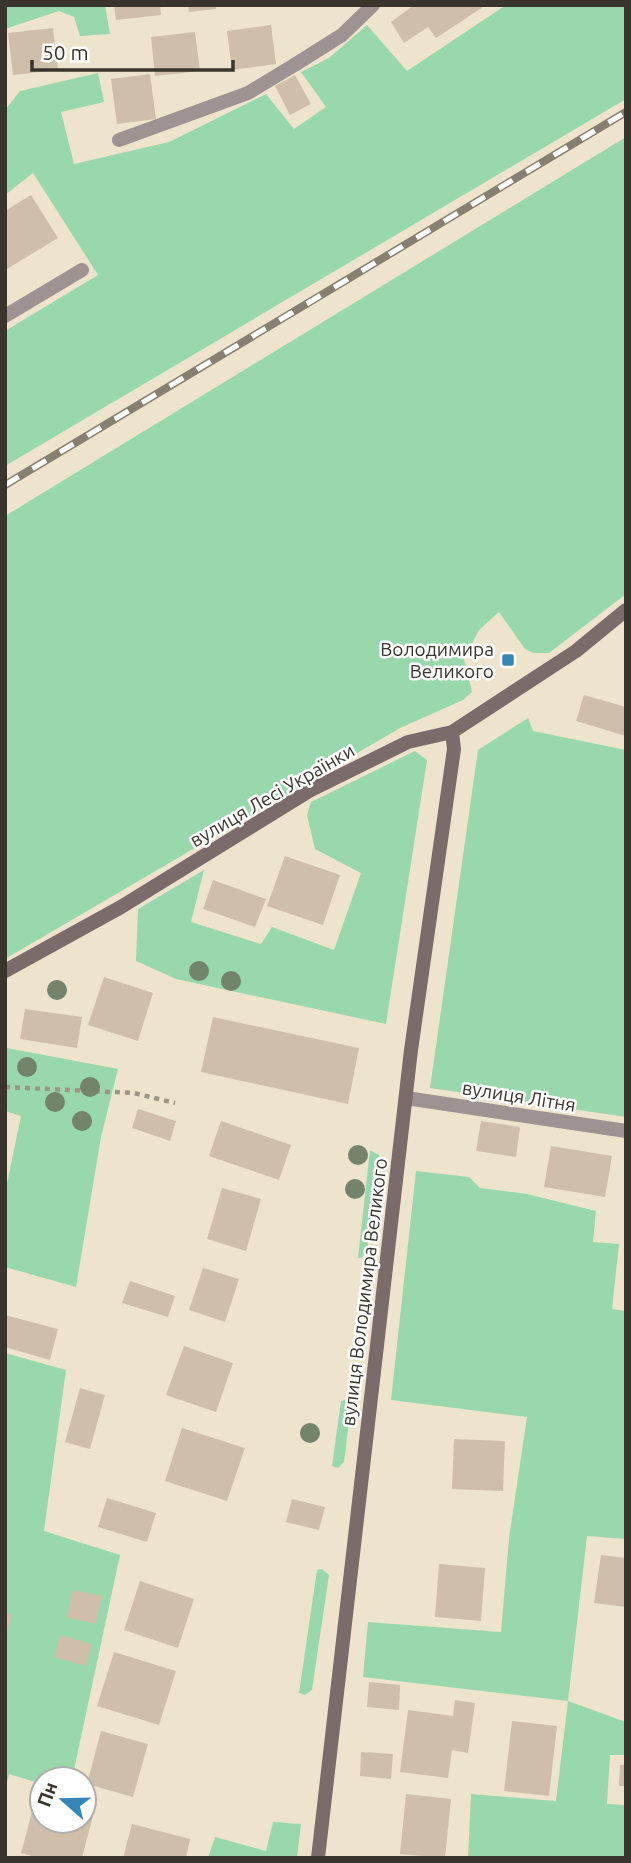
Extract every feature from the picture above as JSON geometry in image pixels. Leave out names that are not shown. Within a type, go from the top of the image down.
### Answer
[{"type":"main road","name":"вулиця Лесі Українки","points":[[5,971],[121,906],[309,791],[408,742],[452,732],[576,651],[626,610]]},
{"type":"main road","name":"вулиця Володимира Великого","points":[[318,1858],[406,1098],[454,749],[452,732]]},
{"type":"street","points":[[119,140],[248,93],[342,35],[373,5]]},
{"type":"street","points":[[5,316],[82,270]]},
{"type":"street","name":"вулиця Літня","points":[[406,1098],[626,1131]]},
{"type":"path","points":[[5,1087],[134,1093],[174,1103]]},
{"type":"green space","points":[[5,5],[105,5],[110,34],[80,36],[74,17],[59,11],[5,29]]},
{"type":"green space","points":[[506,5],[626,5],[626,99],[5,466],[5,331],[98,275],[33,173],[5,195],[5,110],[20,91],[98,73],[104,102],[61,112],[74,164],[169,142],[266,94],[294,129],[326,107],[301,72],[329,58],[367,25],[407,71]]},
{"type":"green space","points":[[626,137],[626,594],[549,653],[533,653],[525,649],[499,612],[479,630],[464,659],[472,692],[463,700],[400,728],[5,959],[5,516]]},
{"type":"green space","points":[[528,718],[533,731],[626,750],[626,1117],[430,1088],[478,750]]},
{"type":"green space","points":[[415,751],[427,760],[386,1024],[176,979],[136,961],[138,909],[204,870],[191,922],[261,944],[272,927],[334,950],[361,873],[315,849],[307,815],[311,802]]},
{"type":"green space","points":[[5,1037],[7,1048],[118,1069],[101,1137],[76,1287],[5,1267],[5,1193],[21,1116],[5,1111]]},
{"type":"green space","points":[[370,1150],[379,1155],[367,1252],[358,1258]]},
{"type":"green space","points":[[416,1171],[469,1177],[480,1188],[527,1194],[596,1211],[593,1242],[619,1244],[612,1309],[626,1311],[626,1539],[587,1536],[568,1701],[363,1677],[368,1622],[501,1632],[509,1538],[527,1417],[391,1400]]},
{"type":"green space","points":[[5,1353],[66,1370],[44,1531],[120,1555],[75,1765],[28,1765],[28,1780],[9,1774],[5,1790]]},
{"type":"green space","points":[[346,1400],[351,1405],[344,1462],[338,1468],[332,1466],[341,1401]]},
{"type":"green space","points":[[322,1569],[329,1575],[312,1690],[305,1695],[299,1693],[317,1570]]},
{"type":"green space","points":[[568,1701],[626,1722],[626,1755],[610,1755],[607,1804],[626,1805],[626,1858],[468,1858],[471,1794],[556,1801]]},
{"type":"green space","points":[[273,1822],[301,1824],[297,1858],[208,1858],[215,1837],[266,1851]]},
{"type":"building","points":[[114,5],[160,5],[161,15],[116,20]]},
{"type":"building","points":[[188,5],[216,5],[216,9],[189,12]]},
{"type":"building","points":[[414,5],[486,5],[436,38],[428,27],[404,43],[391,22]]},
{"type":"building","points":[[271,25],[276,64],[232,70],[227,31]]},
{"type":"building","points":[[53,28],[58,70],[13,75],[8,33]]},
{"type":"building","points":[[195,32],[200,71],[155,76],[151,37]]},
{"type":"building","points":[[150,74],[156,119],[117,124],[111,79]]},
{"type":"building","points":[[295,75],[311,104],[290,115],[275,86]]},
{"type":"building","points":[[31,195],[58,238],[7,269],[5,211]]},
{"type":"building","points":[[584,695],[626,707],[626,736],[576,721]]},
{"type":"building","points":[[285,856],[340,875],[323,925],[267,906]]},
{"type":"building","points":[[213,880],[266,899],[255,927],[203,909]]},
{"type":"building","points":[[104,977],[153,993],[138,1041],[88,1025]]},
{"type":"building","points":[[25,1009],[82,1017],[77,1048],[20,1039]]},
{"type":"building","points":[[213,1017],[359,1048],[348,1104],[201,1072]]},
{"type":"building","points":[[138,1109],[176,1121],[170,1141],[132,1128]]},
{"type":"building","points":[[221,1121],[291,1145],[279,1180],[209,1156]]},
{"type":"building","points":[[481,1121],[520,1127],[516,1157],[476,1151]]},
{"type":"building","points":[[551,1146],[612,1156],[605,1197],[544,1187]]},
{"type":"building","points":[[222,1188],[261,1199],[246,1251],[207,1239]]},
{"type":"building","points":[[203,1268],[239,1279],[225,1322],[189,1310]]},
{"type":"building","points":[[130,1281],[175,1296],[168,1317],[122,1303]]},
{"type":"building","points":[[5,1315],[58,1329],[50,1360],[5,1347]]},
{"type":"building","points":[[184,1346],[233,1363],[216,1412],[166,1395]]},
{"type":"building","points":[[80,1388],[105,1395],[90,1449],[65,1442]]},
{"type":"building","points":[[182,1428],[245,1448],[227,1501],[165,1481]]},
{"type":"building","points":[[454,1439],[505,1441],[503,1491],[452,1489]]},
{"type":"building","points":[[107,1498],[156,1513],[147,1542],[98,1527]]},
{"type":"building","points":[[292,1499],[325,1507],[319,1530],[286,1522]]},
{"type":"building","points":[[601,1555],[626,1558],[626,1607],[594,1603]]},
{"type":"building","points":[[439,1564],[485,1568],[481,1621],[435,1617]]},
{"type":"building","points":[[140,1581],[194,1599],[178,1648],[124,1630]]},
{"type":"building","points":[[73,1590],[102,1596],[96,1624],[66,1617]]},
{"type":"building","points":[[5,1613],[12,1614],[6,1637],[5,1636]]},
{"type":"building","points":[[60,1635],[92,1644],[86,1666],[54,1657]]},
{"type":"building","points":[[114,1652],[176,1671],[159,1725],[97,1706]]},
{"type":"building","points":[[369,1682],[400,1685],[399,1710],[367,1707]]},
{"type":"building","points":[[455,1700],[475,1703],[468,1753],[452,1750],[448,1778],[400,1772],[408,1710],[453,1716]]},
{"type":"building","points":[[512,1721],[557,1726],[549,1796],[504,1791]]},
{"type":"building","points":[[101,1731],[148,1744],[133,1797],[98,1787],[98,1765],[92,1765]]},
{"type":"building","points":[[361,1752],[393,1754],[391,1779],[360,1776]]},
{"type":"building","points":[[620,1765],[626,1765],[626,1786],[619,1786]]},
{"type":"building","points":[[406,1794],[451,1799],[445,1858],[400,1854]]},
{"type":"building","points":[[132,1824],[190,1839],[186,1858],[123,1858]]},
{"type":"building","points":[[28,1827],[28,1835],[88,1835],[82,1858],[39,1858],[21,1853]]},
{"type":"railway","points":[[5,485],[626,112]]},
{"type":"place","name":"Володимира Великого","points":[[508,660]]}]
